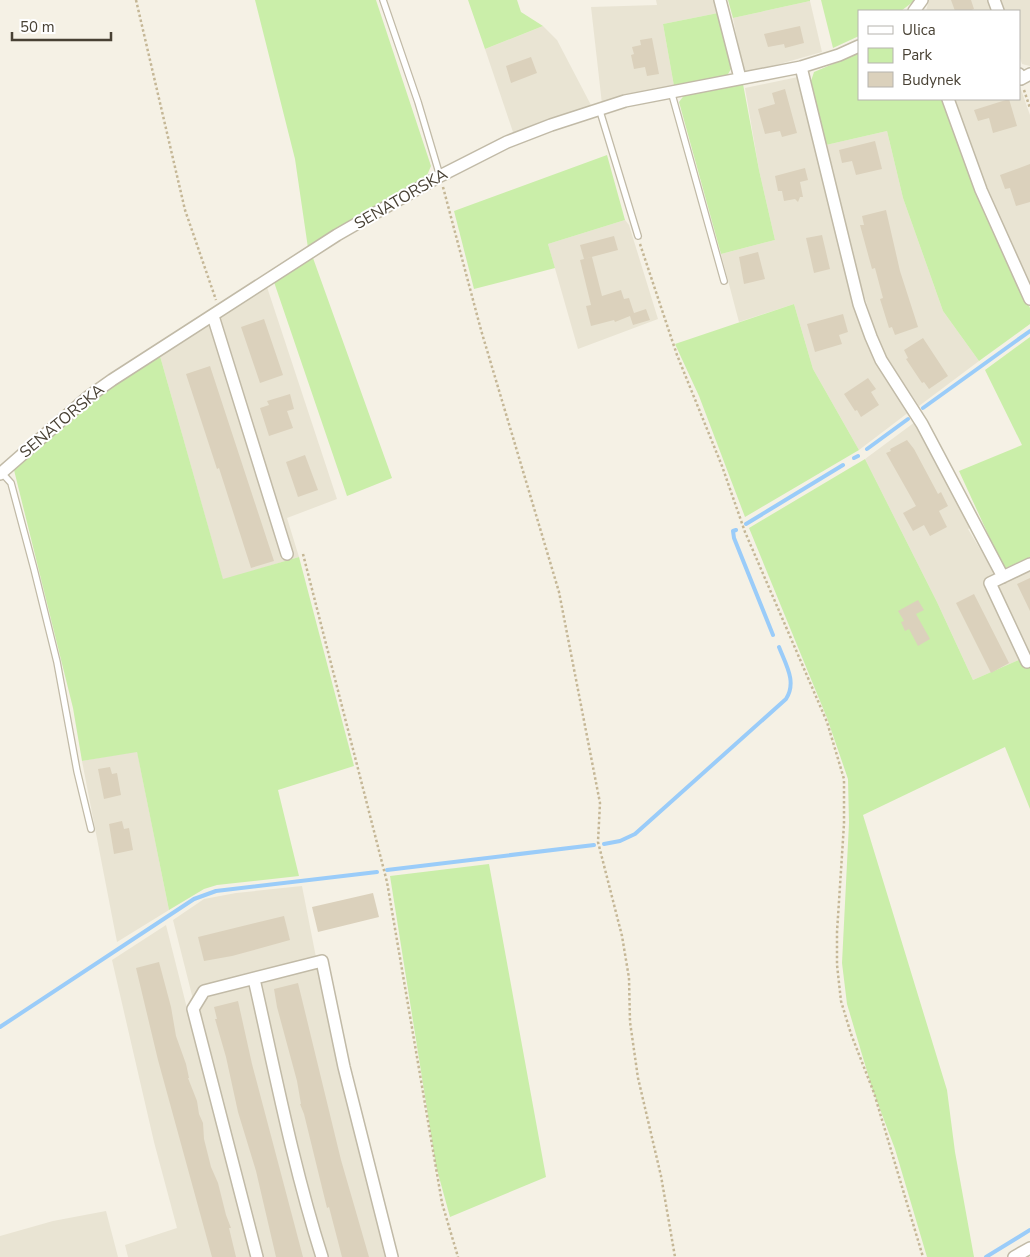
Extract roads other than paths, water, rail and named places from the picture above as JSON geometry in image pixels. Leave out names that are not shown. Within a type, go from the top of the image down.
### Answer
[{"type":"street","points":[[720,0],[740,78]]},
{"type":"street","name":"SENATORSKA","points":[[1,473],[88,397],[216,313],[337,235],[440,176],[506,142],[599,108],[671,91],[801,67],[839,55],[858,46]]},
{"type":"street","points":[[801,67],[860,304],[871,337],[890,375],[922,424],[1003,576]]},
{"type":"street","points":[[948,100],[981,190],[1030,298]]},
{"type":"street","points":[[216,313],[287,554]]},
{"type":"street","points":[[1027,662],[990,583],[1030,564]]},
{"type":"street","points":[[257,1257],[193,1009],[204,991],[322,961],[344,1067],[392,1257]]},
{"type":"street","points":[[254,979],[292,1149],[308,1213],[322,1257]]},
{"type":"street","points":[[1014,1257],[1030,1248]]},
{"type":"lane","points":[[383,0],[418,102],[440,176]]},
{"type":"lane","points":[[671,91],[724,281]]},
{"type":"lane","points":[[599,108],[638,236]]},
{"type":"lane","points":[[1,473],[11,483],[34,569],[57,662],[77,771],[92,829]]},
{"type":"waterway","points":[[923,408],[1030,331]]},
{"type":"waterway","points":[[867,449],[908,419]]},
{"type":"waterway","points":[[854,458],[858,456]]},
{"type":"waterway","points":[[746,524],[843,465]]},
{"type":"waterway","points":[[736,530],[733,531],[734,538],[773,635]]},
{"type":"waterway","points":[[604,844],[620,841],[635,834],[786,699],[791,686],[789,673],[779,647]]},
{"type":"waterway","points":[[387,870],[594,845]]},
{"type":"waterway","points":[[0,1027],[194,899],[216,891],[377,872]]},
{"type":"waterway","points":[[986,1257],[1030,1230]]}]
